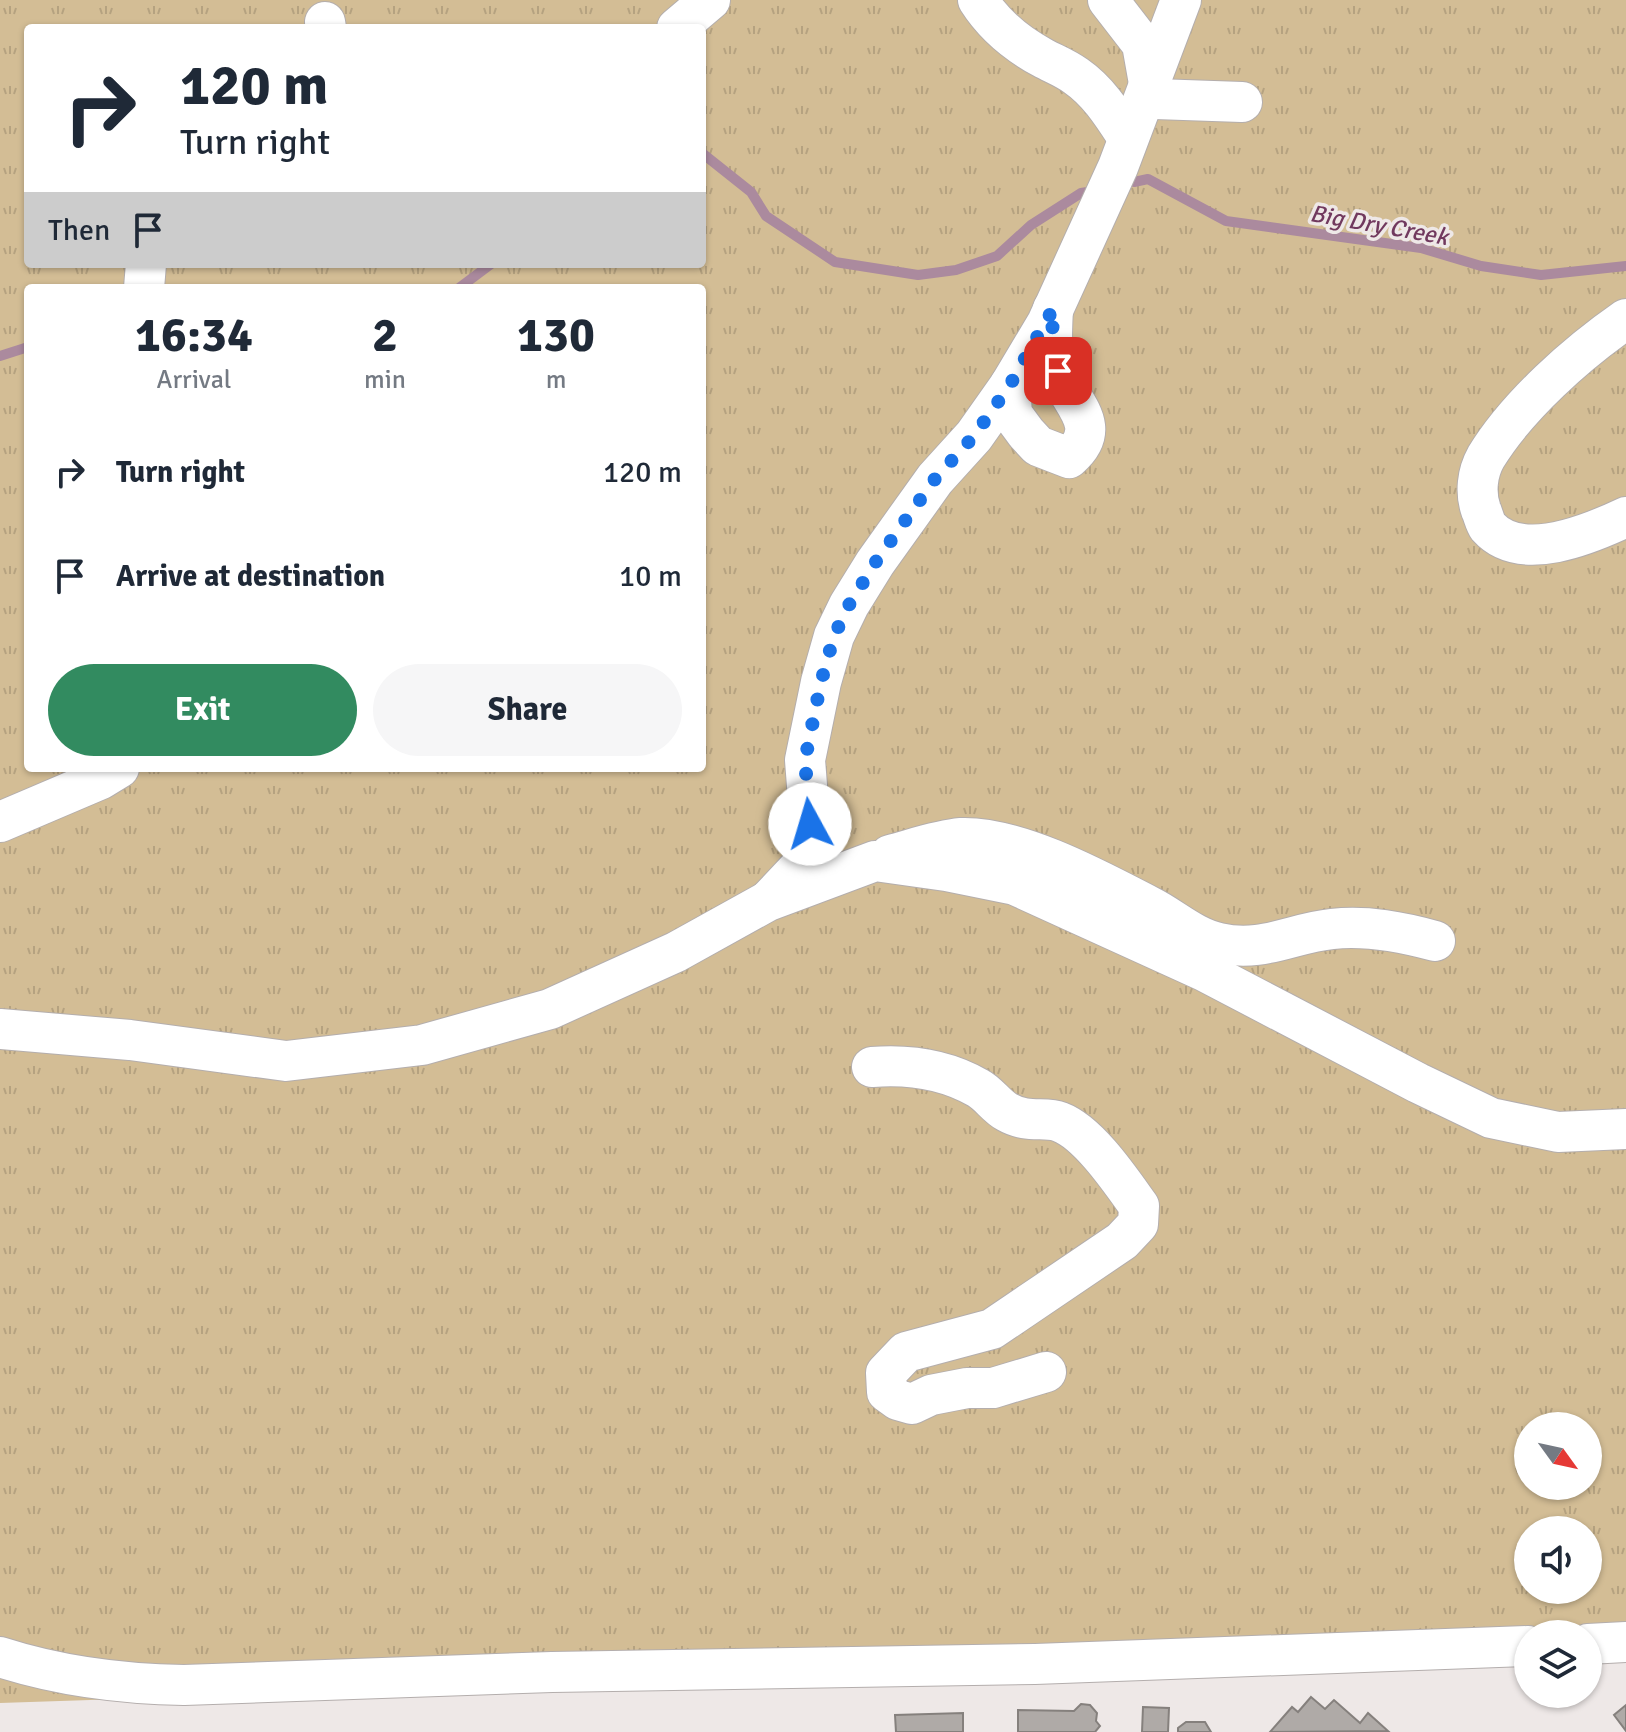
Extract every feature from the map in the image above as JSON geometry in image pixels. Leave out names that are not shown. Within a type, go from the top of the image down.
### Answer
[{"type":"lane","points":[[682,24],[710,0]]},
{"type":"lane","points":[[978,0],[988,15],[1029,50],[1078,77],[1105,103],[1128,138]]},
{"type":"lane","points":[[1108,0],[1142,44],[1150,89],[1155,99],[1242,102]]},
{"type":"lane","points":[[768,901],[802,865],[810,824],[805,760],[834,636],[875,563],[935,479],[974,436],[1010,385],[1053,309],[1095,222],[1150,89],[1156,62],[1181,0]]},
{"type":"lane","points":[[1010,385],[1012,414],[1038,446],[1069,458],[1079,449],[1086,435],[1085,419],[1058,371],[1052,346],[1053,309]]},
{"type":"lane","points":[[1626,319],[1580,355],[1511,423],[1484,459],[1476,493],[1487,526],[1513,543],[1550,544],[1591,534],[1626,517]]},
{"type":"lane","points":[[0,822],[112,772]]},
{"type":"lane","points":[[810,824],[831,845],[875,861],[1015,885],[1204,971],[1491,1118],[1558,1132],[1626,1129]]},
{"type":"lane","points":[[0,1029],[130,1040],[286,1061],[422,1045],[550,1009],[676,952],[768,901],[875,861],[960,838],[995,840],[1057,863],[1152,907],[1192,933],[1219,943],[1260,946],[1346,928],[1400,932],[1435,941]]},
{"type":"lane","points":[[872,1067],[900,1065],[935,1070],[980,1089],[1005,1111],[1028,1121],[1058,1121],[1081,1136],[1139,1206],[1138,1224],[1122,1241],[992,1329],[906,1352],[886,1373],[887,1392],[898,1400],[912,1404],[931,1395],[967,1388],[993,1388],[1046,1372]]},
{"type":"lane","points":[[1602,1643],[1626,1642]]},
{"type":"lane","points":[[0,1657],[61,1673],[149,1685],[184,1685],[552,1672],[1050,1663],[1514,1646]]},
{"type":"green space","points":[[0,0],[1626,0],[1626,1648],[1602,1639],[1602,1620],[1514,1620],[1514,1652],[0,1703]]},
{"type":"building","points":[[1311,1697],[1325,1709],[1334,1700],[1360,1723],[1368,1713],[1388,1731],[1270,1732],[1292,1707],[1298,1712]]},
{"type":"building","points":[[1081,1704],[1090,1705],[1097,1713],[1096,1721],[1100,1726],[1095,1732],[1018,1732],[1018,1710],[1074,1711]]},
{"type":"building","points":[[1626,1705],[1626,1731],[1614,1715]]},
{"type":"building","points":[[1143,1707],[1169,1708],[1168,1732],[1142,1732]]},
{"type":"building","points":[[963,1713],[963,1732],[896,1732],[895,1715]]},
{"type":"building","points":[[1186,1722],[1205,1722],[1211,1732],[1178,1732],[1178,1728]]},
{"type":"waterway","name":"Big Dry Creek","points":[[706,156],[751,192],[766,216],[835,262],[918,275],[956,270],[997,256],[1031,225],[1081,193],[1094,191]]},
{"type":"waterway","name":"Big Dry Creek","points":[[1134,182],[1148,179],[1226,221],[1421,248],[1481,266],[1541,275],[1626,266]]},
{"type":"waterway","name":"Big Dry Creek","points":[[464,284],[486,268]]},
{"type":"waterway","name":"Big Dry Creek","points":[[0,356],[24,348]]},
{"type":"route","points":[[810,824],[805,760],[834,636],[849,605],[935,479],[974,436],[1010,385],[1053,309],[1052,346],[1058,371]]}]
